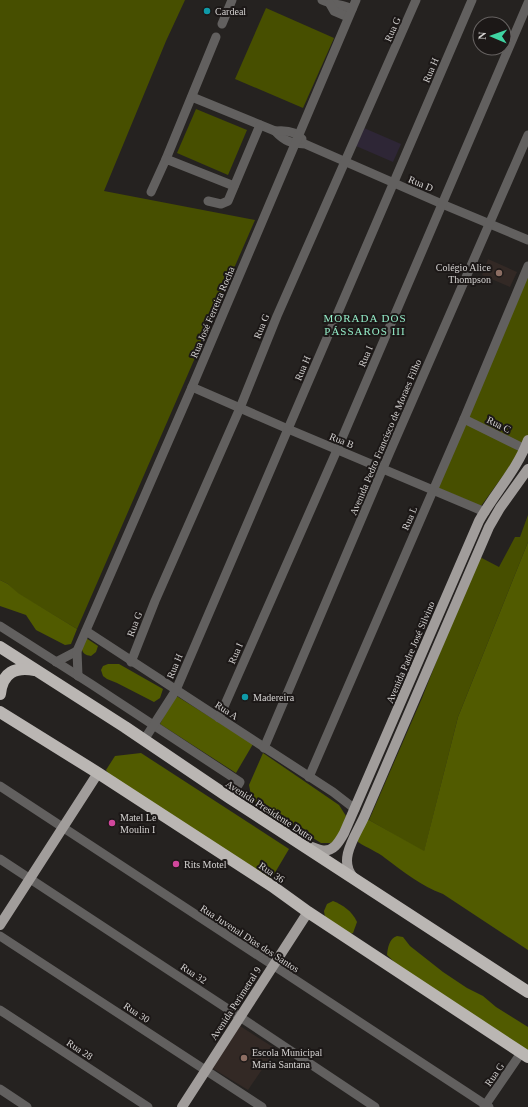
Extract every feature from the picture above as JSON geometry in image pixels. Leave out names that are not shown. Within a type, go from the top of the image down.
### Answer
[{"type":"highway","name":"Avenida Presidente Dutra","points":[[0,646],[528,992]]},
{"type":"highway","points":[[0,694],[3,680],[10,673],[19,669],[27,668],[38,671]]},
{"type":"highway","points":[[0,700],[2,714]]},
{"type":"highway","name":"Rua 36","points":[[2,714],[98,773],[272,886],[308,912],[525,1055]]},
{"type":"main road","name":"Avenida Padre José Silvino","points":[[303,845],[329,851],[337,845],[355,809],[470,541],[484,512],[507,478],[526,445]]},
{"type":"main road","points":[[356,880],[349,872],[346,864],[346,855],[365,815],[489,527],[500,508],[528,469]]},
{"type":"main road","points":[[0,925],[64,828],[98,773]]},
{"type":"main road","name":"Avenida Perimetral 9","points":[[182,1107],[308,912]]},
{"type":"street","points":[[222,24],[232,0]]},
{"type":"street","name":"Rua José Ferreira Rocha","points":[[77,651],[192,387],[356,0]]},
{"type":"street","name":"Rua G","points":[[132,662],[155,601],[240,408],[277,316],[416,0]]},
{"type":"street","name":"Rua H","points":[[144,740],[176,690],[472,0]]},
{"type":"street","points":[[326,2],[334,11],[350,13]]},
{"type":"street","name":"Rua I","points":[[219,718],[528,3]]},
{"type":"street","points":[[151,192],[216,37]]},
{"type":"street","points":[[192,97],[275,131],[282,138],[294,144]]},
{"type":"street","points":[[208,201],[221,204],[228,201],[260,125]]},
{"type":"street","points":[[275,131],[285,130],[298,134],[305,144]]},
{"type":"street","name":"Avenida Pedro Francisco de Moraes Filho","points":[[264,748],[528,135]]},
{"type":"street","name":"Rua D","points":[[294,144],[305,144],[528,240]]},
{"type":"street","points":[[166,159],[234,186]]},
{"type":"street","name":"Rua L","points":[[309,777],[464,419],[528,266]]},
{"type":"street","name":"Rua B","points":[[192,387],[336,450],[484,512]]},
{"type":"street","name":"Rua C","points":[[464,419],[526,445]]},
{"type":"street","points":[[0,626],[153,724],[240,782],[230,798]]},
{"type":"street","name":"Rua A","points":[[86,631],[309,777],[355,809]]},
{"type":"street","points":[[56,662],[77,651],[78,676]]},
{"type":"street","name":"Rua Juvenal Dias dos Santos","points":[[0,786],[486,1106]]},
{"type":"street","name":"Rua 32","points":[[0,859],[375,1107]]},
{"type":"street","name":"Rua 30","points":[[0,936],[262,1107]]},
{"type":"street","name":"Rua 28","points":[[0,1010],[148,1107]]},
{"type":"street","name":"Rua G","points":[[486,1106],[525,1055]]},
{"type":"street","points":[[0,1090],[28,1107]]},
{"type":"shaded area","points":[[364,128],[401,144],[393,162],[356,146]]},
{"type":"shaded area","name":"Colégio Alice Thompson","points":[[488,259],[517,272],[510,287],[482,275]]},
{"type":"shaded area","name":"Escola Municipal Maria Santana","points":[[240,1026],[276,1049],[248,1090],[212,1068]]},
{"type":"green space","points":[[0,0],[185,0],[166,41],[104,191],[255,220],[77,629],[17,593],[8,584],[0,580]]},
{"type":"green space","points":[[266,8],[334,38],[303,108],[235,79]]},
{"type":"green space","points":[[196,109],[247,130],[228,175],[177,153]]},
{"type":"green space","points":[[528,274],[528,441],[481,506],[436,487]]},
{"type":"green space","points":[[528,515],[528,542],[458,717],[424,852],[369,820],[422,698],[478,556],[499,567],[515,537],[520,537]]},
{"type":"green space","points":[[528,542],[528,950],[443,894],[420,883],[382,856],[358,842],[357,837],[363,821],[369,820],[424,851],[458,717]]},
{"type":"green space","points":[[0,580],[8,584],[18,593],[77,629],[71,644],[65,645],[36,630],[26,615],[0,606]]},
{"type":"green space","points":[[86,638],[98,646],[96,652],[91,656],[84,654],[81,647]]},
{"type":"green space","points":[[108,664],[119,664],[163,689],[160,698],[154,702],[107,679],[103,676],[101,670],[103,666]]},
{"type":"green space","points":[[175,695],[253,744],[236,773],[160,724]]},
{"type":"green space","points":[[141,753],[289,849],[270,881],[114,781],[106,770],[115,756]]},
{"type":"green space","points":[[263,753],[339,805],[346,816],[336,843],[321,843],[252,800],[249,785]]},
{"type":"green space","points":[[333,901],[347,909],[355,918],[357,922],[353,933],[346,935],[326,924],[324,911],[327,904]]},
{"type":"green space","points":[[394,937],[403,937],[410,946],[443,972],[467,988],[483,996],[496,1007],[528,1027],[528,1053],[412,979],[387,955],[388,946]]},
{"type":"place","name":"Cardeal","points":[[207,11]]},
{"type":"place","name":"Colégio Alice Thompson","points":[[499,273]]},
{"type":"place","name":"Madereira","points":[[245,697]]},
{"type":"place","name":"Matel Le Moulin I","points":[[112,823]]},
{"type":"place","name":"Rits Motel","points":[[176,864]]},
{"type":"place","name":"Escola Municipal Maria Santana","points":[[244,1058]]},
{"type":"district","name":"MORADA DOS PÁSSAROS III","points":[[365,324]]}]
